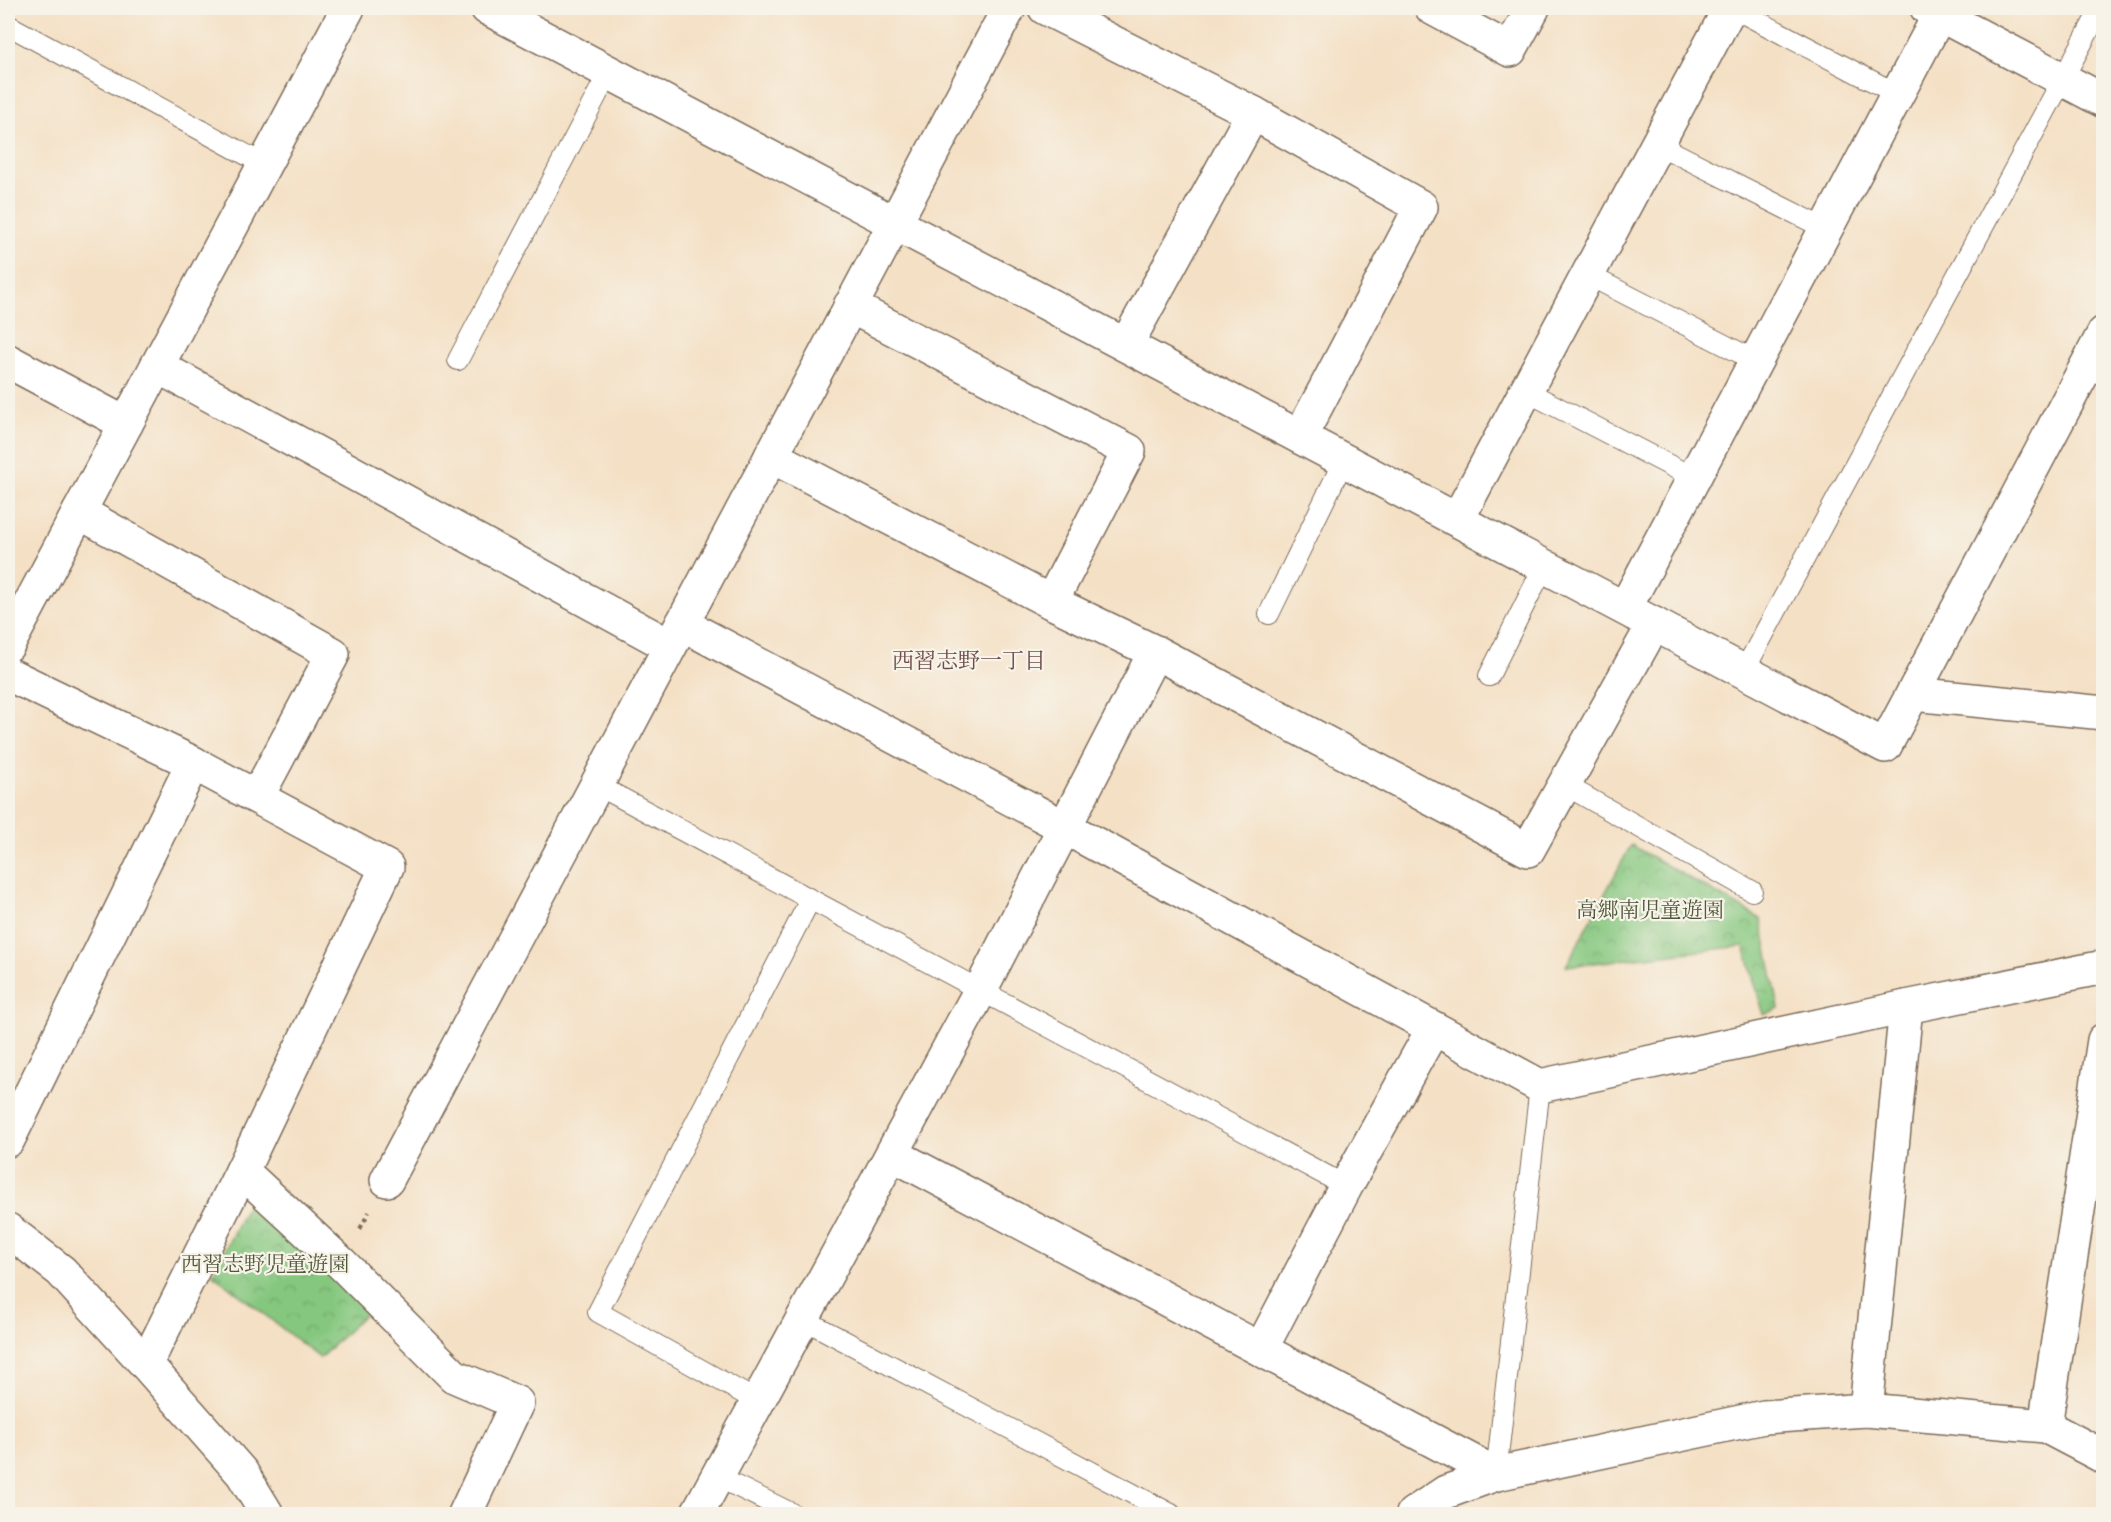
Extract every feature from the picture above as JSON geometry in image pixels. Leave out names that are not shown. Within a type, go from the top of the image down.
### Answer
[{"type":"street","points":[[8,645],[348,8]]},
{"type":"street","points":[[487,8],[1885,746],[2103,333]]},
{"type":"street","points":[[387,1179],[1009,8]]},
{"type":"street","points":[[1045,8],[1253,113],[1421,207],[1300,437]]},
{"type":"street","points":[[1432,8],[1510,51],[1533,8]]},
{"type":"street","points":[[1457,520],[1731,8]]},
{"type":"street","points":[[1625,608],[1898,94],[1937,10],[2103,101]]},
{"type":"street","points":[[1126,345],[1253,113]]},
{"type":"street","points":[[850,306],[1130,451],[1051,602]]},
{"type":"street","points":[[8,361],[126,424]]},
{"type":"street","points":[[157,366],[676,635],[1066,828],[1539,1086],[2103,967]]},
{"type":"street","points":[[771,456],[1051,602],[1155,652],[1528,849],[1654,624]]},
{"type":"street","points":[[79,512],[333,654],[257,797]]},
{"type":"street","points":[[697,1515],[980,991],[1155,652]]},
{"type":"street","points":[[8,674],[193,763],[387,867],[242,1171],[146,1364]]},
{"type":"street","points":[[1913,694],[2103,713]]},
{"type":"street","points":[[8,1140],[193,763]]},
{"type":"street","points":[[1866,1410],[1906,1007]]},
{"type":"street","points":[[1261,1349],[1346,1186],[1433,1029]]},
{"type":"street","points":[[2045,1426],[2103,1040]]},
{"type":"street","points":[[892,1154],[1497,1474]]},
{"type":"street","points":[[242,1171],[342,1263],[454,1376],[517,1403],[465,1515]]},
{"type":"street","points":[[8,1230],[61,1271],[146,1364],[242,1473],[267,1515]]},
{"type":"street","points":[[1413,1515],[1446,1492],[1497,1474],[1764,1417],[1866,1410],[2045,1426],[2103,1457]]},
{"type":"lane","points":[[1731,8],[1898,94]]},
{"type":"lane","points":[[1744,671],[2101,8]]},
{"type":"lane","points":[[8,25],[265,165]]},
{"type":"lane","points":[[458,360],[609,72]]},
{"type":"lane","points":[[1657,144],[1826,230]]},
{"type":"lane","points":[[1588,274],[1756,361]]},
{"type":"lane","points":[[1526,391],[1694,478]]},
{"type":"lane","points":[[1269,614],[1344,460]]},
{"type":"lane","points":[[1488,676],[1544,566]]},
{"type":"lane","points":[[597,784],[1346,1186]]},
{"type":"lane","points":[[1565,785],[1752,891]]},
{"type":"lane","points":[[757,1401],[598,1312],[810,900]]},
{"type":"lane","points":[[1497,1474],[1539,1086]]},
{"type":"lane","points":[[803,1319],[1172,1515]]},
{"type":"lane","points":[[718,1477],[793,1515]]},
{"type":"path","points":[[342,1263],[387,1179]]},
{"type":"green space","name":"高郷南児童遊園","points":[[1631,845],[1761,919],[1779,1008],[1764,1015],[1744,946],[1566,966]]},
{"type":"green space","name":"西習志野児童遊園","points":[[250,1199],[373,1306],[320,1358],[213,1274]]},
{"type":"district","name":"西習志野一丁目","points":[[969,660]]}]
